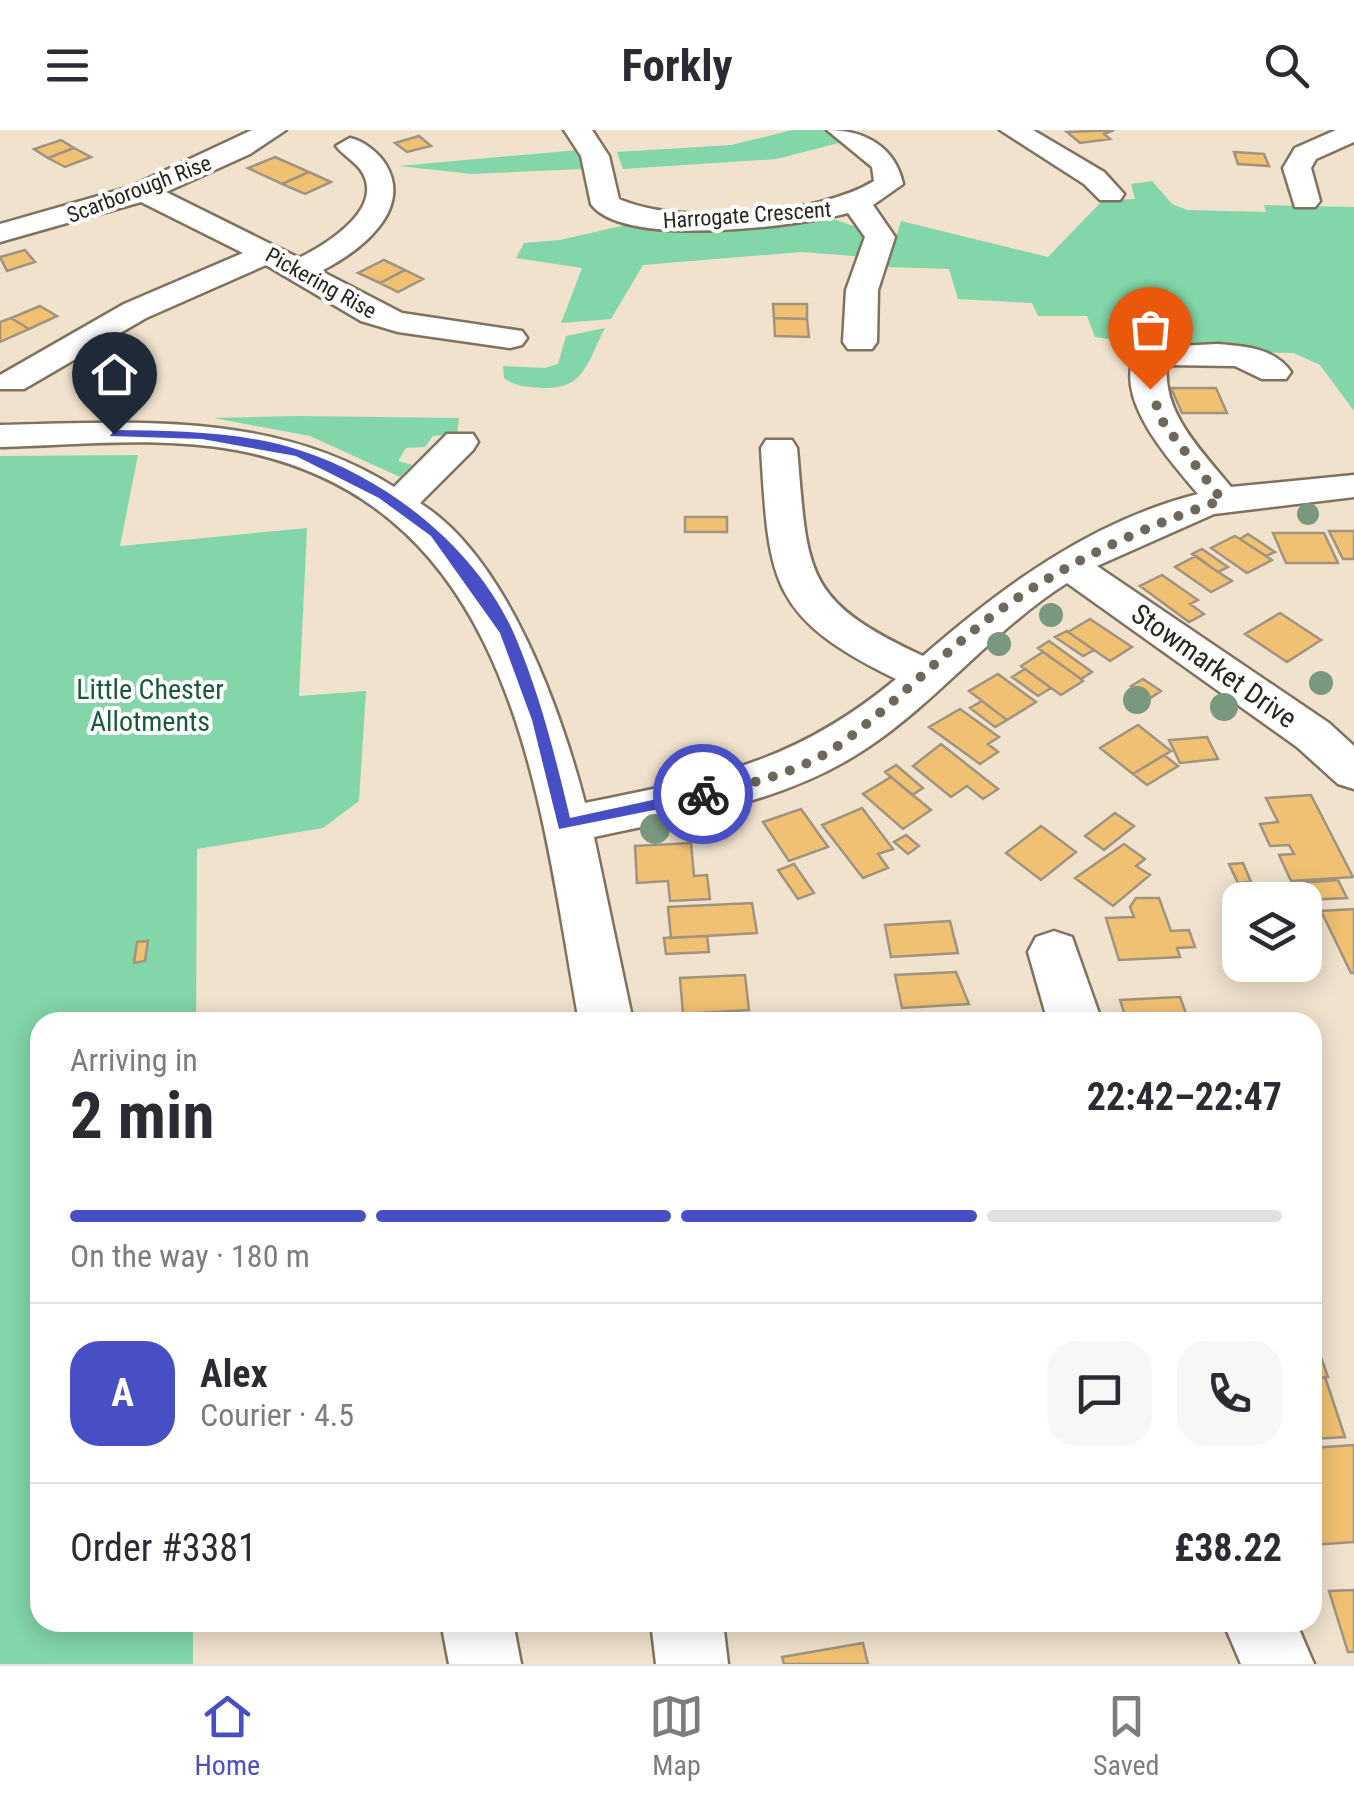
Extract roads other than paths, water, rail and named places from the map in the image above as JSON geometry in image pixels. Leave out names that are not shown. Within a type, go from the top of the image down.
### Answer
[{"type":"street","name":"Scarborough Rise","points":[[0,233],[68,217],[143,192],[272,130]]},
{"type":"street","name":"Harrogate Crescent","points":[[578,130],[595,156],[603,201],[616,211],[638,218],[751,218],[816,214],[856,205],[885,188],[888,170],[873,150],[841,130]]},
{"type":"street","points":[[1014,130],[1094,178],[1110,194]]},
{"type":"street","points":[[1294,192],[1297,168],[1305,154],[1354,132]]},
{"type":"street","points":[[299,270],[348,243],[376,209],[381,191],[378,176],[363,154],[350,146]]},
{"type":"street","name":"Pickering Rise","points":[[143,192],[268,252],[372,314],[398,322],[510,338]]},
{"type":"street","points":[[856,205],[880,237],[862,290],[860,342]]},
{"type":"street","points":[[12,382],[135,311],[268,252]]},
{"type":"street","points":[[1222,500],[1164,424],[1146,374],[1151,356],[1244,356],[1269,364],[1274,372]]},
{"type":"street","points":[[0,436],[152,433],[240,440],[299,454],[398,504],[454,554],[507,633],[540,720],[604,1012]]},
{"type":"street","points":[[398,504],[460,442]]},
{"type":"street","points":[[779,448],[793,566],[807,597],[834,626],[925,675]]},
{"type":"street","points":[[564,825],[770,778],[837,746],[1007,605],[1070,566],[1157,522],[1222,500],[1354,486]]},
{"type":"street","name":"Stowmarket Drive","points":[[1070,566],[1347,754]]},
{"type":"street","points":[[1054,952],[1071,1012]]},
{"type":"street","points":[[479,1632],[484,1664]]},
{"type":"street","points":[[688,1632],[692,1664]]},
{"type":"street","points":[[1264,1632],[1278,1664]]},
{"type":"park label","name":"Little Chester Allotments","points":[[150,705]]}]
